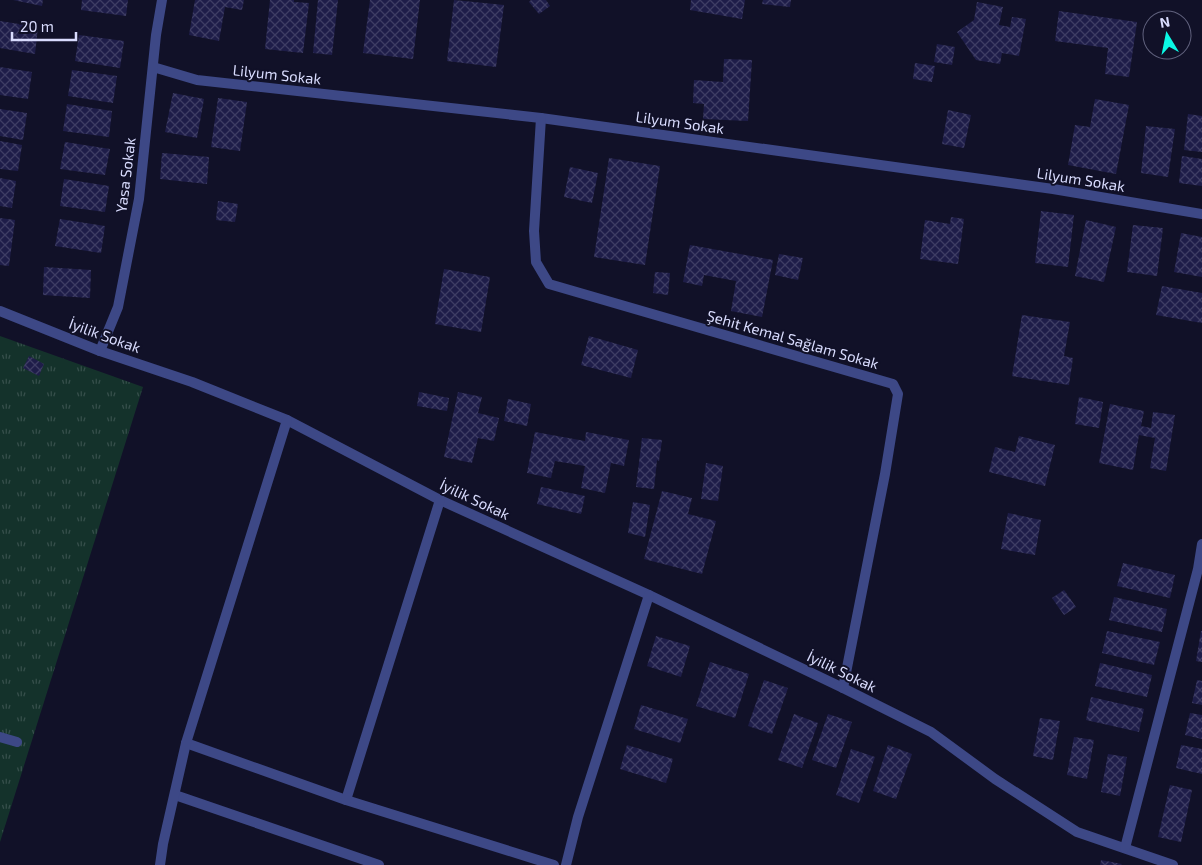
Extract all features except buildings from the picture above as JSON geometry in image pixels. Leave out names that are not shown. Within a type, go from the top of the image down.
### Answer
[{"type":"street","name":"Yasa Sokak","points":[[100,351],[118,308],[139,199],[162,0]]},
{"type":"street","name":"Lilyum Sokak","points":[[153,67],[197,80],[542,118],[1053,189],[1202,214]]},
{"type":"street","name":"Şehit Kemal Sağlam Sokak","points":[[542,118],[534,231],[536,262],[549,284],[893,384],[898,394],[885,474],[843,688]]},
{"type":"street","name":"İyilik Sokak","points":[[0,311],[100,351],[192,382],[287,420],[440,500],[649,595],[931,732],[994,779],[1077,832],[1173,865]]},
{"type":"street","points":[[160,865],[186,743],[287,420]]},
{"type":"street","points":[[346,800],[440,500]]},
{"type":"street","points":[[1125,848],[1200,569],[1202,544]]},
{"type":"street","points":[[566,865],[578,817],[649,595]]},
{"type":"street","points":[[0,737],[17,742]]},
{"type":"street","points":[[186,743],[346,800],[554,865]]},
{"type":"street","points":[[175,794],[379,865]]},
{"type":"green space","points":[[0,336],[143,387],[0,842]]}]
